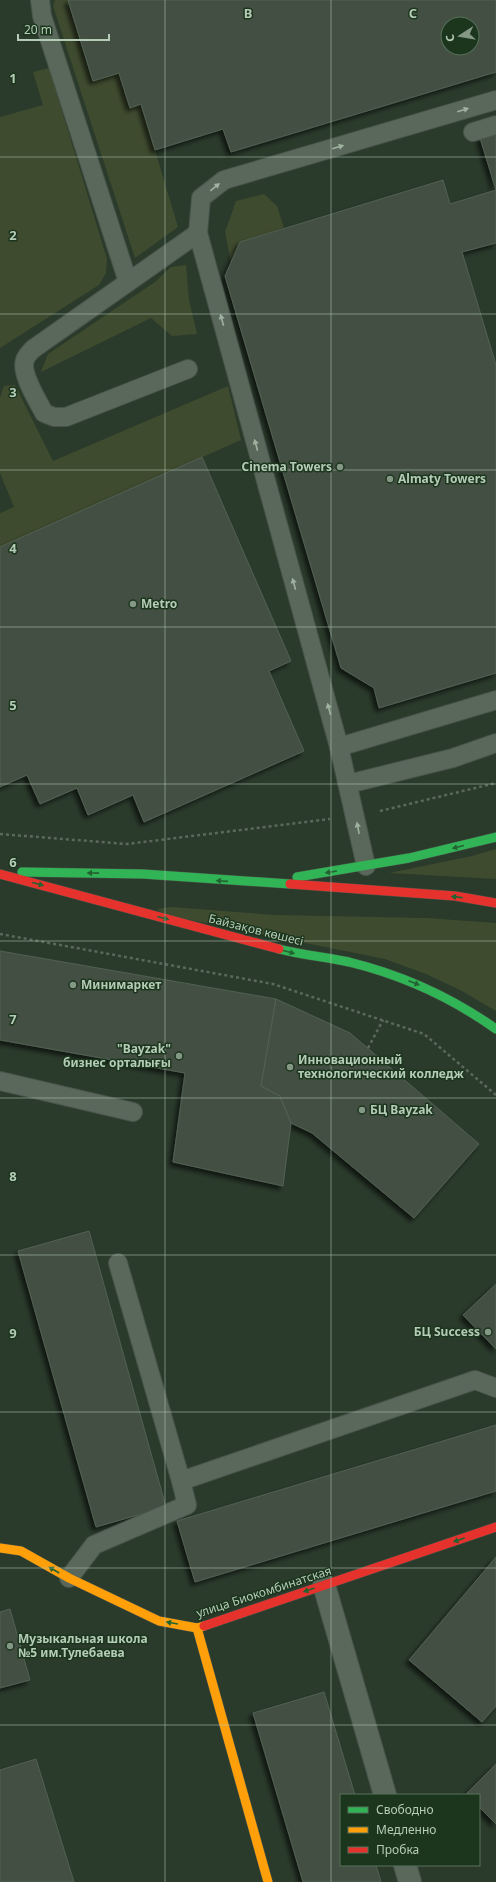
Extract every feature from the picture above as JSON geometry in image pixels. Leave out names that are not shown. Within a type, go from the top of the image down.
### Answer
[{"type":"main road","points":[[261,883],[366,866],[459,847],[496,837]]},
{"type":"main road","points":[[0,871],[143,874],[189,872],[261,883],[455,896],[496,902]]},
{"type":"main road","name":"Байзақов көшесі","points":[[0,874],[295,954],[348,962],[395,976],[436,992],[467,1009],[496,1029]]},
{"type":"main road","name":"улица Биокомбинатская","points":[[0,1548],[21,1551],[69,1578],[159,1621],[197,1628],[496,1527]]},
{"type":"main road","points":[[197,1628],[268,1882]]},
{"type":"street","points":[[324,1585],[384,1794]]},
{"type":"street","points":[[405,1866],[410,1882]]},
{"type":"lane","points":[[40,0],[42,16],[128,282]]},
{"type":"lane","points":[[366,866],[356,816],[339,747],[198,233],[201,198],[224,180],[496,100]]},
{"type":"lane","points":[[473,132],[496,125]]},
{"type":"lane","points":[[188,369],[66,416],[54,417],[44,413],[33,393],[23,368],[25,359],[33,349],[198,233]]},
{"type":"lane","points":[[339,747],[496,700]]},
{"type":"lane","points":[[348,784],[453,758],[496,743]]},
{"type":"lane","points":[[0,1081],[133,1112]]},
{"type":"lane","points":[[69,1578],[94,1545],[187,1505],[118,1263]]},
{"type":"lane","points":[[181,1481],[475,1380],[496,1388]]},
{"type":"path","points":[[0,834],[127,844],[356,816],[496,783]]},
{"type":"path","points":[[0,934],[272,984],[424,1034],[496,1094]]},
{"type":"path","points":[[368,1048],[383,1020]]},
{"type":"green space","points":[[55,0],[68,0],[93,81],[119,73],[130,107],[141,104],[178,227],[135,258],[53,6]]},
{"type":"green space","points":[[49,68],[107,259],[106,273],[99,285],[0,348],[0,117],[43,105],[33,72]]},
{"type":"green space","points":[[264,194],[277,206],[284,228],[240,242],[231,262],[225,232],[236,201]]},
{"type":"green space","points":[[186,265],[189,300],[197,334],[172,336],[151,318],[41,372],[48,354],[155,282],[171,267]]},
{"type":"green space","points":[[15,385],[53,461],[228,386],[241,440],[0,547],[0,513],[14,507],[0,473],[0,397],[4,386]]},
{"type":"green space","points":[[496,849],[496,879],[389,873],[472,856]]},
{"type":"green space","points":[[171,907],[275,915],[427,918],[496,923],[496,1011],[462,991],[426,974],[385,959],[165,915],[157,909]]},
{"type":"building","points":[[68,0],[496,0],[496,72],[231,152],[223,129],[155,150],[141,104],[130,108],[119,73],[93,81]]},
{"type":"building","points":[[496,133],[496,190],[480,138]]},
{"type":"building","name":"Almaty Towers","points":[[443,180],[450,204],[496,190],[496,243],[462,252],[496,365],[496,673],[379,708],[374,688],[341,668],[225,276],[240,242]]},
{"type":"building","name":"Metro","points":[[202,457],[291,661],[269,671],[304,751],[144,822],[133,795],[88,815],[77,788],[40,804],[27,775],[0,787],[0,547]]},
{"type":"building","name":"\"Bayzak\" бизнес орталығы","points":[[0,951],[276,999],[261,1086],[280,1096],[291,1123],[283,1186],[173,1162],[185,1073],[0,1040]]},
{"type":"building","name":"БЦ Bayzak","points":[[276,999],[350,1033],[479,1144],[414,1218],[312,1133],[291,1123],[280,1096],[261,1086]]},
{"type":"building","points":[[89,1231],[166,1507],[96,1527],[18,1251]]},
{"type":"building","name":"БЦ Success","points":[[496,1284],[496,1349],[463,1315]]},
{"type":"building","points":[[496,1425],[496,1491],[195,1582],[177,1521]]},
{"type":"building","points":[[496,1557],[496,1706],[482,1722],[409,1660]]},
{"type":"building","name":"Музыкальная школа №5 им.Тулебаева","points":[[10,1609],[30,1680],[0,1688],[0,1612]]},
{"type":"building","points":[[324,1692],[355,1794],[340,1794],[340,1866],[376,1866],[381,1882],[303,1882],[253,1713]]},
{"type":"building","points":[[36,1759],[74,1882],[0,1882],[0,1770]]},
{"type":"building","points":[[496,1764],[496,1824],[480,1808],[480,1794],[466,1794]]},
{"type":"traffic: fast","points":[[297,877],[409,858],[496,837]]},
{"type":"traffic: fast","points":[[22,872],[143,874],[290,884]]},
{"type":"traffic: fast","points":[[279,949],[349,962],[407,980],[444,997],[479,1017],[496,1029]]},
{"type":"traffic: slow","points":[[0,1548],[21,1551],[69,1578],[159,1621],[197,1628],[204,1626]]},
{"type":"traffic: slow","points":[[197,1628],[268,1882]]},
{"type":"traffic: jam","points":[[0,874],[279,949]]},
{"type":"traffic: jam","points":[[290,884],[455,896],[496,903]]},
{"type":"traffic: jam","points":[[204,1626],[496,1527]]},
{"type":"place","name":"Cinema Towers","points":[[340,467]]},
{"type":"place","name":"Almaty Towers","points":[[390,479]]},
{"type":"place","name":"Metro","points":[[133,604]]},
{"type":"place","name":"Минимаркет","points":[[73,985]]},
{"type":"place","name":"\"Bayzak\" бизнес орталығы","points":[[179,1056]]},
{"type":"place","name":"Инновационный технологический колледж","points":[[290,1067]]},
{"type":"place","name":"БЦ Bayzak","points":[[362,1110]]},
{"type":"place","name":"БЦ Success","points":[[488,1332]]},
{"type":"place","name":"Музыкальная школа №5 им.Тулебаева","points":[[10,1646]]}]
